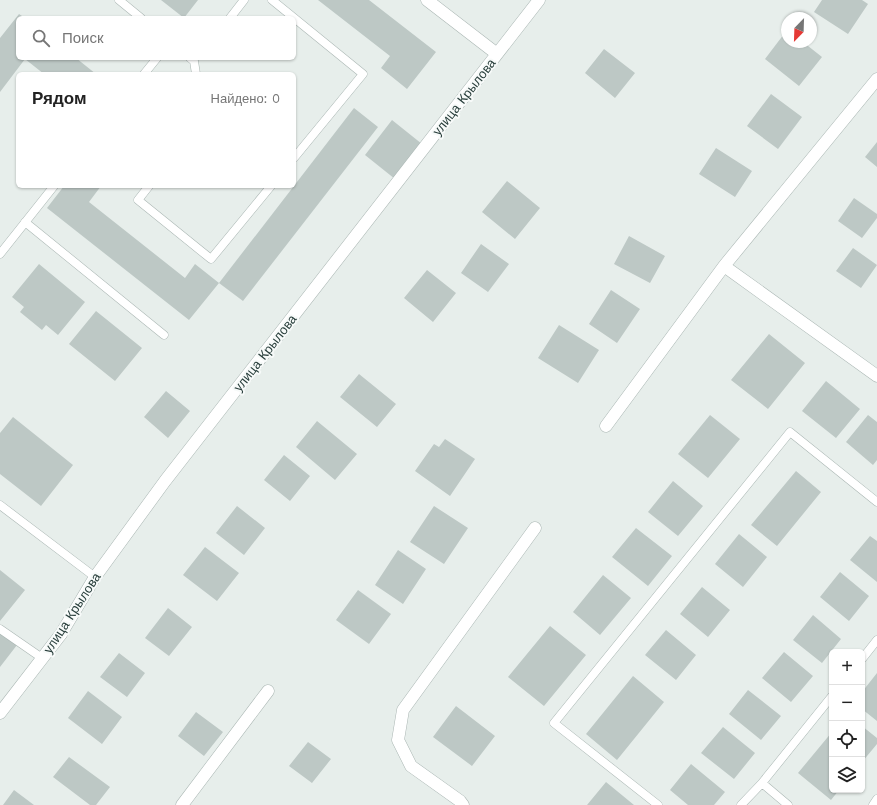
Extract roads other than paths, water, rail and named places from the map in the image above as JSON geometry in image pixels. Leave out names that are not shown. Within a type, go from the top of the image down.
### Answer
[{"type":"street","points":[[427,0],[497,54]]},
{"type":"street","name":"улица Крылова","points":[[0,713],[61,634],[94,577],[165,481],[539,0]]},
{"type":"street","points":[[606,426],[724,266],[877,79]]},
{"type":"street","points":[[724,266],[877,376]]},
{"type":"street","points":[[463,805],[460,800],[411,766],[398,740],[402,710],[535,528]]},
{"type":"street","points":[[182,805],[268,691]]},
{"type":"lane","points":[[118,0],[138,16]]},
{"type":"lane","points":[[232,16],[244,0]]},
{"type":"lane","points":[[272,0],[292,16]]},
{"type":"lane","points":[[296,20],[363,74],[296,156]]},
{"type":"lane","points":[[146,72],[155,60]]},
{"type":"lane","points":[[194,60],[196,72]]},
{"type":"lane","points":[[0,254],[52,188]]},
{"type":"lane","points":[[147,188],[138,200],[211,259],[269,188]]},
{"type":"lane","points":[[25,222],[164,335]]},
{"type":"lane","points":[[658,805],[554,723],[790,432],[877,502]]},
{"type":"lane","points":[[0,505],[94,577]]},
{"type":"lane","points":[[0,629],[42,658]]},
{"type":"lane","points":[[865,655],[877,640]]},
{"type":"lane","points":[[741,805],[762,783],[829,700]]},
{"type":"lane","points":[[762,783],[788,805]]},
{"type":"lane","points":[[873,805],[877,799]]}]
